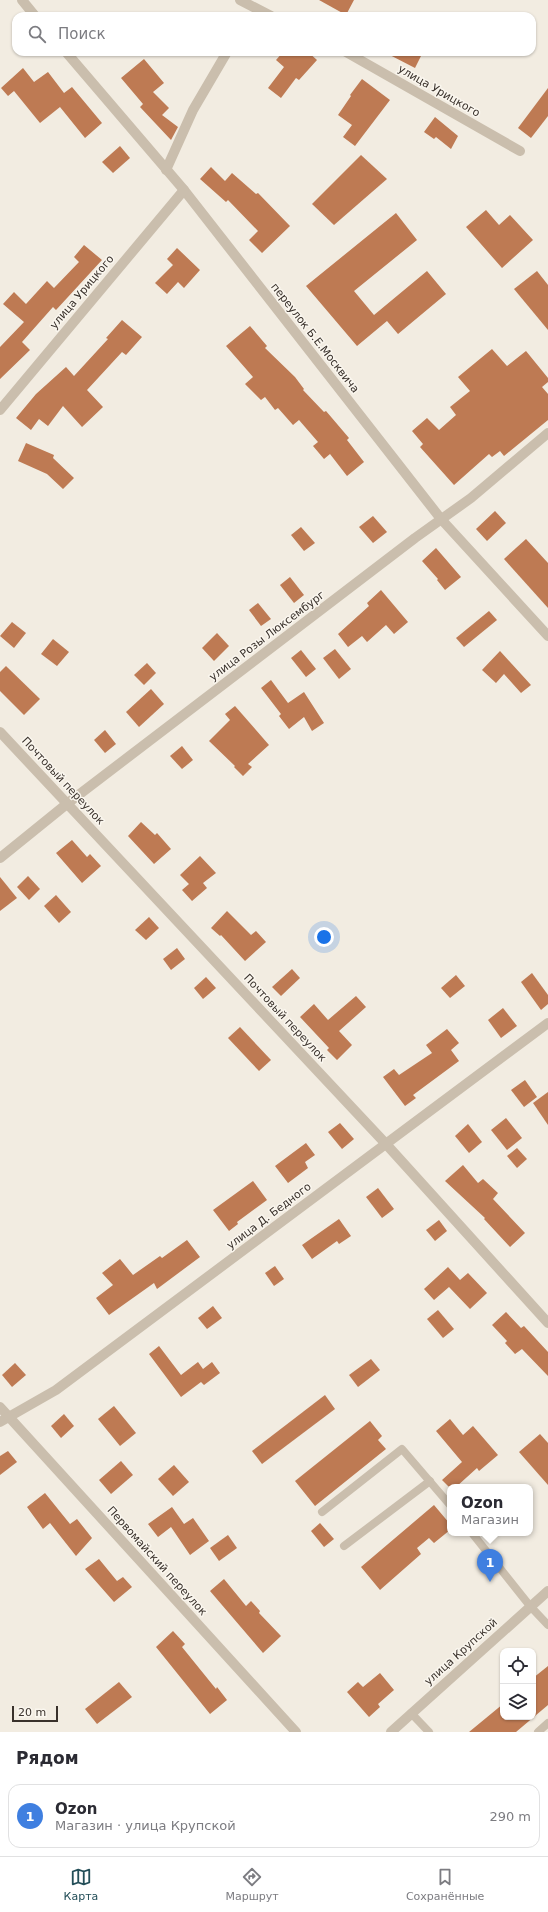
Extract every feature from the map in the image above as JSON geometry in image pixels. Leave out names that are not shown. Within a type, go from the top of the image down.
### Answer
[{"type":"street","points":[[22,0],[32,12]]},
{"type":"street","points":[[240,0],[252,12]]},
{"type":"street","name":"переулок Б.Е.Москвича","points":[[69,56],[184,190],[440,519],[548,636]]},
{"type":"street","points":[[166,170],[193,110],[225,56]]},
{"type":"street","name":"улица Урицкого","points":[[353,56],[520,151]]},
{"type":"street","name":"улица Урицкого","points":[[0,410],[184,190]]},
{"type":"street","name":"улица Розы Люксембург","points":[[0,858],[68,803],[440,519],[471,498],[548,432]]},
{"type":"street","name":"Почтовый переулок","points":[[0,732],[386,1144],[548,1323]]},
{"type":"street","name":"улица Д. Бедного","points":[[5,1420],[56,1390],[548,1023]]},
{"type":"street","name":"Первомайский переулок","points":[[0,1407],[5,1420],[296,1732]]},
{"type":"street","name":"улица Крупской","points":[[391,1732],[548,1591]]},
{"type":"lane","points":[[322,1512],[402,1449],[447,1501]]},
{"type":"lane","points":[[344,1546],[430,1481]]},
{"type":"lane","points":[[474,1536],[530,1606],[548,1625]]},
{"type":"lane","points":[[411,1714],[429,1732]]},
{"type":"lane","points":[[538,1732],[548,1724]]},
{"type":"building","points":[[319,0],[354,0],[348,12],[341,12]]},
{"type":"building","points":[[280,56],[312,56],[317,60],[299,80],[296,78],[281,98],[268,88],[284,67],[276,60]]},
{"type":"building","points":[[392,56],[421,56],[415,68]]},
{"type":"building","points":[[144,59],[164,83],[153,92],[169,108],[162,115],[178,127],[171,140],[140,107],[143,104],[121,78]]},
{"type":"building","points":[[23,68],[34,82],[48,72],[64,93],[72,87],[102,123],[85,138],[60,107],[40,123],[14,91],[8,96],[1,88]]},
{"type":"building","points":[[362,79],[390,100],[355,146],[343,137],[352,125],[338,115]]},
{"type":"building","points":[[548,88],[548,116],[531,138],[518,128]]},
{"type":"building","points":[[435,117],[458,136],[451,149],[436,137],[434,139],[424,132]]},
{"type":"building","points":[[120,146],[130,158],[113,173],[102,162]]},
{"type":"building","points":[[361,155],[387,179],[334,225],[312,204]]},
{"type":"building","points":[[211,167],[225,181],[232,173],[256,194],[258,193],[290,226],[262,253],[249,240],[258,231],[228,200],[226,202],[200,179]]},
{"type":"building","points":[[486,210],[499,225],[510,215],[533,240],[502,268],[466,227]]},
{"type":"building","points":[[396,213],[417,240],[354,291],[374,315],[427,271],[446,294],[398,334],[387,321],[357,346],[306,286]]},
{"type":"building","points":[[84,245],[102,260],[56,310],[53,307],[22,342],[30,350],[0,379],[0,347],[24,322],[3,304],[14,292],[26,304],[47,281],[54,288],[79,262],[74,257]]},
{"type":"building","points":[[177,248],[200,270],[184,288],[178,282],[167,294],[155,283],[173,265],[167,259]]},
{"type":"building","points":[[537,271],[548,285],[548,330],[514,289]]},
{"type":"building","points":[[122,320],[142,337],[126,355],[122,352],[87,390],[103,407],[82,427],[63,406],[48,426],[39,419],[31,430],[16,418],[36,394],[66,367],[74,376],[108,339],[106,338]]},
{"type":"building","points":[[250,326],[267,346],[265,348],[295,377],[304,389],[303,390],[324,412],[326,411],[349,438],[347,440],[364,462],[347,476],[330,454],[324,459],[313,446],[318,442],[299,420],[293,425],[278,408],[275,410],[265,397],[261,400],[245,384],[253,377],[226,346]]},
{"type":"building","points":[[492,349],[507,366],[526,351],[548,378],[548,382],[542,387],[548,394],[548,420],[504,456],[500,451],[492,457],[489,454],[454,485],[420,447],[423,444],[412,431],[427,418],[439,430],[456,415],[450,407],[470,391],[458,377]]},
{"type":"building","points":[[26,443],[54,455],[53,458],[74,478],[63,489],[47,474],[18,461]]},
{"type":"building","points":[[495,511],[506,523],[487,541],[476,529]]},
{"type":"building","points":[[373,516],[387,532],[373,543],[359,527]]},
{"type":"building","points":[[301,527],[315,543],[304,551],[291,535]]},
{"type":"building","points":[[526,539],[548,563],[548,608],[504,559]]},
{"type":"building","points":[[436,548],[461,577],[445,590],[437,580],[438,579],[422,561]]},
{"type":"building","points":[[290,577],[304,595],[294,603],[280,585]]},
{"type":"building","points":[[381,590],[408,622],[394,634],[386,625],[367,642],[362,636],[348,647],[338,634],[369,606],[367,603]]},
{"type":"building","points":[[258,603],[271,619],[261,626],[249,610]]},
{"type":"building","points":[[489,611],[497,620],[464,647],[456,638]]},
{"type":"building","points":[[12,622],[26,633],[14,648],[0,636]]},
{"type":"building","points":[[217,633],[229,646],[214,661],[202,648]]},
{"type":"building","points":[[53,639],[69,652],[57,666],[41,654]]},
{"type":"building","points":[[335,649],[351,669],[339,679],[323,658]]},
{"type":"building","points":[[301,650],[316,669],[306,677],[291,658]]},
{"type":"building","points":[[500,651],[531,685],[521,693],[504,674],[496,683],[482,670]]},
{"type":"building","points":[[147,663],[156,673],[144,685],[134,675]]},
{"type":"building","points":[[6,666],[40,699],[24,715],[0,691],[0,672]]},
{"type":"building","points":[[271,680],[288,703],[304,692],[324,723],[312,731],[304,717],[289,729],[279,716],[281,714],[261,688]]},
{"type":"building","points":[[151,689],[164,704],[139,727],[126,712]]},
{"type":"building","points":[[235,706],[269,745],[248,764],[252,767],[243,776],[234,767],[235,766],[209,741],[230,720],[225,714]]},
{"type":"building","points":[[105,730],[116,744],[105,753],[94,740]]},
{"type":"building","points":[[182,746],[193,760],[182,769],[170,756]]},
{"type":"building","points":[[141,822],[155,835],[157,833],[171,849],[154,864],[128,836]]},
{"type":"building","points":[[72,840],[87,857],[90,854],[101,866],[82,883],[56,853]]},
{"type":"building","points":[[200,856],[216,873],[203,883],[207,888],[192,901],[182,890],[189,884],[180,875]]},
{"type":"building","points":[[28,876],[40,889],[29,900],[17,887]]},
{"type":"building","points":[[0,877],[17,898],[0,911]]},
{"type":"building","points":[[56,895],[71,912],[59,923],[44,906]]},
{"type":"building","points":[[227,911],[251,935],[256,931],[266,942],[245,961],[221,935],[220,936],[211,928]]},
{"type":"building","points":[[149,917],[159,928],[146,940],[135,930]]},
{"type":"building","points":[[177,948],[185,959],[171,970],[163,959]]},
{"type":"building","points":[[292,969],[300,978],[281,996],[272,987]]},
{"type":"building","points":[[532,973],[548,995],[548,1004],[541,1010],[521,982]]},
{"type":"building","points":[[456,975],[465,986],[450,998],[441,988]]},
{"type":"building","points":[[206,977],[216,988],[203,999],[194,988]]},
{"type":"building","points":[[356,996],[366,1007],[339,1031],[352,1045],[337,1060],[327,1050],[329,1048],[300,1017],[314,1004],[328,1020]]},
{"type":"building","points":[[503,1008],[517,1026],[501,1038],[488,1020]]},
{"type":"building","points":[[240,1027],[271,1060],[259,1071],[228,1038]]},
{"type":"building","points":[[447,1029],[459,1043],[451,1050],[459,1061],[413,1095],[416,1098],[405,1106],[383,1077],[394,1069],[399,1075],[432,1053],[426,1045]]},
{"type":"building","points":[[525,1080],[537,1097],[524,1107],[511,1090]]},
{"type":"building","points":[[548,1092],[548,1125],[533,1103]]},
{"type":"building","points":[[506,1118],[522,1138],[507,1150],[491,1130]]},
{"type":"building","points":[[340,1123],[354,1139],[342,1149],[328,1132]]},
{"type":"building","points":[[468,1124],[482,1142],[469,1153],[455,1136]]},
{"type":"building","points":[[306,1143],[315,1155],[305,1162],[308,1168],[288,1183],[275,1166]]},
{"type":"building","points":[[517,1148],[527,1159],[517,1168],[507,1156]]},
{"type":"building","points":[[463,1165],[478,1183],[483,1179],[498,1193],[493,1199],[525,1233],[510,1247],[484,1219],[485,1218],[445,1181]]},
{"type":"building","points":[[253,1181],[267,1200],[237,1222],[238,1224],[229,1231],[213,1210]]},
{"type":"building","points":[[378,1188],[394,1209],[382,1218],[366,1197]]},
{"type":"building","points":[[339,1219],[351,1236],[339,1244],[337,1241],[312,1259],[302,1245]]},
{"type":"building","points":[[439,1220],[447,1231],[435,1241],[426,1230]]},
{"type":"building","points":[[187,1240],[200,1257],[157,1289],[154,1283],[109,1315],[96,1298],[113,1285],[102,1273],[120,1259],[133,1275],[160,1256],[162,1258]]},
{"type":"building","points":[[275,1266],[284,1279],[274,1286],[265,1273]]},
{"type":"building","points":[[448,1267],[460,1280],[468,1273],[487,1293],[470,1309],[449,1287],[434,1300],[424,1289]]},
{"type":"building","points":[[213,1306],[222,1318],[207,1329],[198,1318]]},
{"type":"building","points":[[438,1310],[454,1329],[443,1338],[427,1319]]},
{"type":"building","points":[[506,1312],[521,1328],[524,1326],[548,1352],[548,1376],[522,1349],[515,1354],[505,1343],[507,1341],[492,1325]]},
{"type":"building","points":[[159,1346],[181,1375],[198,1362],[203,1369],[212,1362],[220,1373],[204,1385],[201,1382],[181,1397],[149,1354]]},
{"type":"building","points":[[371,1359],[380,1370],[358,1387],[349,1375]]},
{"type":"building","points":[[15,1363],[26,1375],[12,1387],[2,1375]]},
{"type":"building","points":[[325,1395],[335,1409],[262,1464],[252,1451]]},
{"type":"building","points":[[114,1406],[136,1433],[120,1446],[98,1419]]},
{"type":"building","points":[[64,1414],[74,1426],[61,1438],[51,1426]]},
{"type":"building","points":[[450,1419],[463,1435],[473,1426],[498,1455],[479,1471],[477,1468],[459,1484],[447,1485],[442,1480],[462,1462],[436,1431]]},
{"type":"building","points":[[370,1421],[382,1436],[378,1440],[386,1449],[315,1506],[295,1481]]},
{"type":"building","points":[[540,1434],[548,1443],[548,1485],[519,1452]]},
{"type":"building","points":[[8,1451],[17,1462],[0,1475],[0,1456]]},
{"type":"building","points":[[121,1461],[133,1475],[111,1494],[99,1480]]},
{"type":"building","points":[[174,1465],[189,1482],[173,1496],[158,1479]]},
{"type":"building","points":[[45,1493],[70,1524],[77,1519],[92,1538],[76,1556],[50,1523],[43,1529],[27,1507]]},
{"type":"building","points":[[434,1505],[447,1520],[447,1532],[434,1543],[429,1538],[417,1548],[421,1554],[380,1590],[361,1567]]},
{"type":"building","points":[[172,1507],[184,1524],[193,1518],[209,1541],[190,1555],[171,1527],[158,1537],[148,1524]]},
{"type":"building","points":[[320,1523],[334,1539],[324,1547],[311,1531]]},
{"type":"building","points":[[228,1535],[237,1548],[219,1561],[210,1548]]},
{"type":"building","points":[[99,1559],[117,1581],[123,1577],[132,1587],[114,1602],[85,1569]]},
{"type":"building","points":[[224,1579],[246,1606],[251,1601],[260,1611],[259,1613],[281,1636],[263,1653],[210,1591]]},
{"type":"building","points":[[173,1631],[185,1644],[182,1647],[216,1689],[217,1687],[227,1700],[210,1714],[156,1647]]},
{"type":"building","points":[[548,1666],[548,1705],[536,1715],[536,1684],[536,1676]]},
{"type":"building","points":[[380,1673],[394,1690],[378,1704],[380,1707],[369,1717],[347,1692],[358,1682],[363,1687]]},
{"type":"building","points":[[119,1682],[132,1697],[97,1724],[85,1709]]},
{"type":"building","points":[[500,1706],[500,1720],[530,1720],[516,1732],[469,1732]]},
{"type":"place","name":"Ozon","points":[[490,1582]]}]
